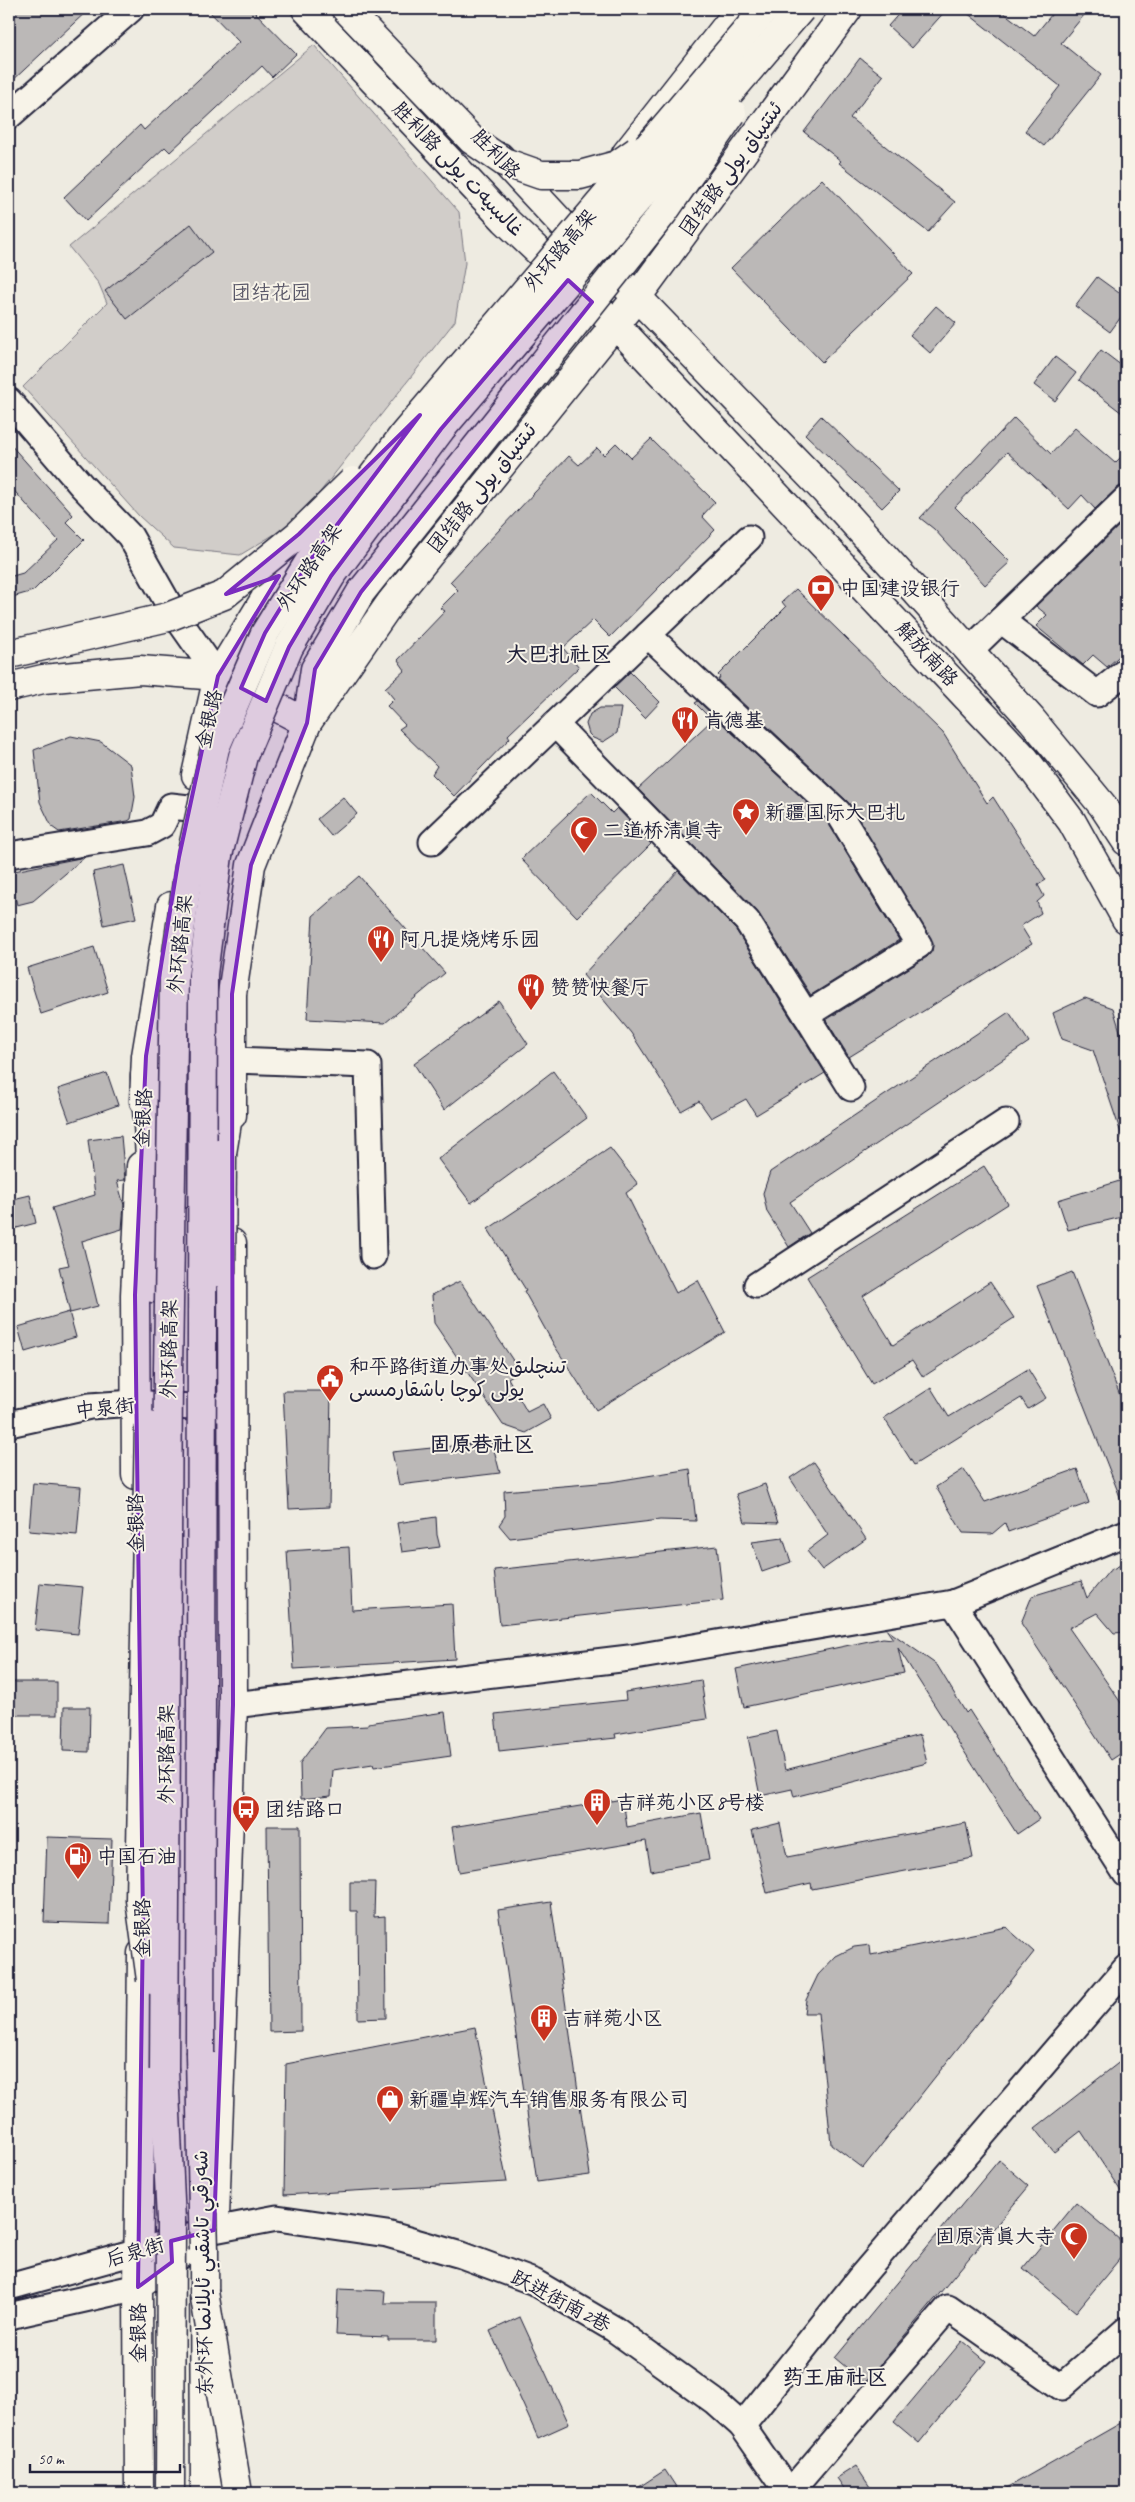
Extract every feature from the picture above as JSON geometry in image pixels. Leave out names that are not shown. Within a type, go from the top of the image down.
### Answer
[{"type":"main road","name":"胜利路 غالىبىيەت يولى","points":[[306,9],[505,220],[615,324]]},
{"type":"main road","points":[[346,9],[472,140],[504,162],[541,175],[580,175],[617,165],[649,143],[676,114]]},
{"type":"main road","name":"胜利路","points":[[356,9],[567,229],[638,297],[826,492],[1032,720],[1091,792],[1126,841]]},
{"type":"main road","points":[[9,643],[116,617],[173,612],[279,576],[438,398],[545,257],[740,9]]},
{"type":"main road","name":"外环路高架","points":[[164,2070],[168,1381],[174,984],[190,861],[215,748],[265,633],[309,562],[420,415],[765,9]]},
{"type":"main road","points":[[221,2493],[214,2230],[234,1705],[232,994],[251,865],[307,723],[315,669],[361,592],[662,213],[802,9]]},
{"type":"main road","name":"外环路高架","points":[[200,2054],[203,974],[218,855],[243,756],[289,647],[331,576],[441,428],[802,9]]},
{"type":"main road","name":"团结路 ئىتتىپاق يولى","points":[[307,723],[391,602],[638,297],[848,9]]},
{"type":"main road","name":"解放南路","points":[[615,324],[1025,759],[1072,822],[1126,919]]},
{"type":"main road","points":[[9,654],[168,617],[224,595],[299,534],[420,415]]},
{"type":"main road","name":"金银路","points":[[139,2493],[138,2250],[143,1899],[134,1402],[135,1295],[146,1056],[189,808],[218,676],[279,576]]},
{"type":"main road","points":[[9,687],[43,679],[140,670],[218,676],[307,723]]},
{"type":"main road","points":[[145,1076],[154,1222],[140,1900],[164,2070]]},
{"type":"main road","points":[[201,1930],[217,1832],[222,1152],[232,1092]]},
{"type":"main road","name":"东外环 شەرقىي تاشقىي ئايلانما","points":[[200,2054],[205,2493]]},
{"type":"main road","name":"东外环 شەرقىي تاشقىي ئايلانما","points":[[164,2070],[171,2221],[170,2493]]},
{"type":"main road","points":[[204,2292],[238,2493]]},
{"type":"main road","points":[[158,2493],[171,2396]]},
{"type":"street","points":[[9,116],[131,9]]},
{"type":"street","points":[[9,401],[82,486],[130,536],[173,612],[218,676]]},
{"type":"street","points":[[969,651],[1126,499]]},
{"type":"street","points":[[432,842],[749,538]]},
{"type":"street","points":[[1001,620],[1097,694],[1126,671]]},
{"type":"street","points":[[648,634],[838,812],[919,945],[806,1015]]},
{"type":"street","points":[[555,724],[747,921],[851,1088]]},
{"type":"street","points":[[9,855],[147,833],[162,825],[170,806],[189,808]]},
{"type":"street","points":[[232,1060],[368,1065],[373,1256]]},
{"type":"street","points":[[757,1285],[1006,1122]]},
{"type":"street","name":"中泉街","points":[[9,1424],[90,1406],[134,1402],[233,1410]]},
{"type":"street","points":[[234,1705],[629,1658],[953,1603],[1126,1533]]},
{"type":"street","points":[[953,1603],[1126,1874]]},
{"type":"street","points":[[742,2426],[859,2279],[1126,1968]]},
{"type":"street","name":"跃进街南2巷","points":[[214,2230],[277,2218],[387,2234],[461,2255],[534,2282],[614,2329],[714,2400],[742,2426],[789,2493]]},
{"type":"street","name":"后泉街","points":[[9,2287],[214,2230]]},
{"type":"street","name":"后泉街","points":[[9,2316],[138,2287],[214,2230]]},
{"type":"street","points":[[789,2493],[948,2308],[1061,2387],[1126,2330]]},
{"type":"highlighted area","points":[[568,280],[592,302],[361,592],[315,669],[307,723],[251,865],[232,994],[233,1705],[214,2230],[171,2241],[172,2262],[138,2287],[143,1921],[135,1295],[146,1056],[179,857],[218,676],[279,576],[226,594],[299,534],[420,415],[309,562],[265,633],[241,688],[266,701],[289,647],[331,576],[441,429]]},
{"type":"green space","name":"团结花园","points":[[314,45],[459,212],[465,263],[455,321],[298,520],[240,555],[174,548],[139,516],[23,387],[107,303],[99,284],[69,247]]},
{"type":"building","points":[[9,9],[89,9],[9,84]]},
{"type":"building","points":[[207,9],[252,9],[296,54],[272,77],[262,66],[170,152],[165,147],[86,221],[64,197],[140,125],[144,130],[239,42]]},
{"type":"building","points":[[903,9],[947,9],[912,48],[888,26]]},
{"type":"building","points":[[962,9],[999,9],[1034,36],[1056,9],[1089,9],[1061,43],[1101,75],[1044,146],[1025,131],[1060,86]]},
{"type":"building","points":[[860,58],[883,76],[850,118],[955,202],[928,232],[839,163],[841,161],[804,132]]},
{"type":"building","points":[[822,179],[913,274],[822,362],[731,268]]},
{"type":"building","points":[[191,224],[212,252],[127,319],[105,291]]},
{"type":"building","points":[[1097,277],[1126,298],[1126,310],[1110,332],[1075,306]]},
{"type":"building","points":[[936,306],[956,323],[930,353],[910,335]]},
{"type":"building","points":[[1101,350],[1126,369],[1126,416],[1079,380]]},
{"type":"building","points":[[1055,357],[1076,373],[1055,401],[1034,385]]},
{"type":"building","points":[[821,416],[899,491],[882,508],[805,434]]},
{"type":"building","points":[[1014,418],[1051,454],[1075,428],[1115,463],[1126,452],[1126,485],[1116,489],[1095,509],[1082,495],[1069,509],[1007,452],[955,507],[1010,562],[985,585],[934,529],[920,518]]},
{"type":"building","points":[[651,439],[715,502],[702,516],[715,530],[610,637],[593,620],[563,648],[579,667],[508,735],[510,738],[454,796],[432,774],[437,766],[399,729],[405,725],[387,706],[394,699],[385,688],[405,670],[398,660],[445,611],[440,608],[458,590],[450,582],[569,456],[579,465],[597,448],[604,455],[616,443],[631,458]]},
{"type":"building","points":[[9,443],[73,515],[66,522],[84,540],[33,591],[9,598],[9,577],[23,573],[58,540],[9,485]]},
{"type":"building","points":[[1126,519],[1126,650],[1107,667],[1093,655],[1083,665],[1036,626],[1047,615],[1036,606]]},
{"type":"building","points":[[796,589],[943,733],[987,803],[993,797],[1046,880],[1038,885],[1044,896],[1037,902],[1041,913],[1021,926],[1032,944],[849,1057],[826,1020],[927,957],[932,951],[933,944],[848,802],[718,680],[720,677],[718,675],[786,607],[782,602]]},
{"type":"building","points":[[630,672],[660,702],[645,718],[614,687]]},
{"type":"building","points":[[698,701],[827,821],[899,940],[811,995],[757,911],[638,789],[712,720],[695,703]]},
{"type":"building","points":[[600,708],[621,708],[617,733],[603,742],[589,734],[586,724],[590,714]]},
{"type":"building","points":[[71,736],[101,742],[131,765],[135,797],[131,819],[59,832],[52,827],[40,802],[34,750]]},
{"type":"building","name":"二道桥清真寺","points":[[591,792],[612,813],[617,808],[651,844],[577,917],[521,859]]},
{"type":"building","points":[[343,797],[357,814],[331,836],[317,819]]},
{"type":"building","points":[[85,857],[33,901],[17,905],[9,872]]},
{"type":"building","points":[[124,865],[136,918],[104,925],[93,872]]},
{"type":"building","points":[[678,871],[736,930],[825,1073],[756,1115],[746,1099],[711,1118],[699,1101],[681,1111],[631,1033],[583,975]]},
{"type":"building","points":[[359,876],[445,973],[385,1023],[307,1019],[313,916]]},
{"type":"building","points":[[94,947],[108,992],[41,1014],[27,968]]},
{"type":"building","points":[[1085,998],[1113,1008],[1126,1051],[1126,1139],[1123,1139],[1093,1050],[1062,1039],[1053,1013]]},
{"type":"building","points":[[499,1001],[528,1044],[444,1110],[414,1064]]},
{"type":"building","points":[[1009,1012],[1029,1042],[790,1202],[810,1233],[789,1247],[767,1212],[763,1193],[770,1172]]},
{"type":"building","points":[[553,1071],[587,1118],[471,1203],[438,1159]]},
{"type":"building","points":[[107,1073],[118,1105],[70,1122],[58,1089]]},
{"type":"building","points":[[121,1136],[125,1180],[117,1181],[124,1205],[122,1229],[82,1241],[98,1306],[70,1313],[59,1267],[69,1265],[52,1208],[95,1195],[88,1140]]},
{"type":"building","points":[[610,1148],[638,1184],[626,1193],[676,1293],[698,1280],[725,1332],[596,1410],[554,1345],[524,1291],[526,1290],[488,1229]]},
{"type":"building","points":[[984,1166],[1008,1204],[863,1296],[893,1345],[990,1282],[1014,1318],[923,1377],[912,1360],[872,1384],[807,1277]]},
{"type":"building","points":[[1126,1179],[1126,1216],[1068,1230],[1058,1200]]},
{"type":"building","points":[[30,1195],[36,1223],[9,1230],[9,1200]]},
{"type":"building","points":[[1072,1272],[1126,1411],[1126,1512],[1037,1286]]},
{"type":"building","points":[[460,1281],[520,1371],[508,1378],[527,1412],[543,1404],[551,1419],[526,1433],[503,1425],[434,1323],[432,1295]]},
{"type":"building","points":[[69,1312],[76,1337],[25,1352],[18,1327]]},
{"type":"building","points":[[1028,1369],[1046,1398],[1028,1409],[1021,1398],[914,1465],[884,1418],[931,1388],[949,1417]]},
{"type":"building","points":[[283,1391],[331,1391],[329,1507],[289,1509]]},
{"type":"building","points":[[492,1442],[500,1473],[399,1485],[392,1452]]},
{"type":"building","points":[[814,1462],[866,1539],[822,1570],[807,1551],[828,1535],[790,1478]]},
{"type":"building","points":[[690,1469],[696,1521],[660,1520],[510,1538],[499,1525],[505,1516],[504,1491],[610,1482]]},
{"type":"building","points":[[964,1469],[985,1502],[1077,1469],[1089,1503],[1008,1532],[1005,1523],[992,1534],[963,1533],[936,1487]]},
{"type":"building","points":[[33,1483],[81,1487],[77,1535],[29,1531]]},
{"type":"building","points":[[765,1484],[778,1523],[745,1522],[736,1494]]},
{"type":"building","points":[[436,1517],[440,1547],[402,1552],[397,1523]]},
{"type":"building","points":[[783,1538],[791,1562],[762,1572],[752,1542]]},
{"type":"building","points":[[717,1546],[723,1600],[500,1625],[494,1570]]},
{"type":"building","points":[[349,1547],[352,1610],[452,1604],[455,1659],[294,1669],[287,1551]]},
{"type":"building","points":[[1126,1562],[1126,1632],[1114,1633],[1097,1613],[1069,1628],[1126,1710],[1126,1750],[1111,1760],[1021,1623],[1032,1596],[1081,1581],[1087,1598],[1109,1571]]},
{"type":"building","points":[[40,1583],[83,1587],[78,1634],[35,1630]]},
{"type":"building","points":[[886,1629],[937,1665],[966,1713],[969,1710],[1039,1819],[1017,1834],[898,1648],[904,1673],[744,1707],[736,1669],[883,1638],[893,1639]]},
{"type":"building","points":[[701,1680],[707,1719],[615,1734],[616,1738],[499,1751],[495,1714],[626,1700],[625,1692]]},
{"type":"building","points":[[9,1682],[57,1682],[57,1715],[9,1715]]},
{"type":"building","points":[[64,1707],[90,1707],[89,1752],[63,1751]]},
{"type":"building","points":[[445,1712],[451,1756],[374,1767],[373,1764],[333,1770],[331,1796],[301,1799],[300,1763],[326,1728],[368,1726],[368,1723]]},
{"type":"building","points":[[777,1731],[785,1770],[920,1735],[927,1763],[794,1797],[792,1789],[760,1796],[748,1737]]},
{"type":"building","points":[[623,1799],[627,1827],[701,1813],[709,1860],[651,1871],[646,1841],[459,1872],[452,1827]]},
{"type":"building","points":[[780,1823],[787,1857],[966,1823],[973,1858],[812,1889],[811,1883],[767,1893],[752,1830]]},
{"type":"building","points":[[267,1826],[300,1826],[301,2031],[269,2032]]},
{"type":"building","name":"中国石油","points":[[47,1837],[112,1839],[109,1924],[44,1922]]},
{"type":"building","points":[[350,1882],[375,1882],[374,1917],[385,1916],[386,2018],[358,2019],[357,1911],[350,1911]]},
{"type":"building","name":"吉祥菀小区","points":[[551,1902],[590,2175],[537,2182],[498,1910]]},
{"type":"building","points":[[1006,1927],[1034,1952],[863,2168],[831,2144],[818,2013],[804,2013],[806,2000],[818,1975],[836,1956],[854,1947],[870,1945],[871,1955]]},
{"type":"building","name":"新疆卓辉汽车销售服务有限公司","points":[[475,2027],[507,2182],[284,2195],[286,2064]]},
{"type":"building","points":[[1126,2057],[1126,2199],[1081,2131],[1054,2152],[1035,2128]]},
{"type":"building","points":[[999,2160],[1029,2186],[865,2383],[835,2358]]},
{"type":"building","name":"固原清真大寺","points":[[1076,2203],[1126,2245],[1126,2251],[1076,2312],[1023,2268]]},
{"type":"building","points":[[338,2289],[385,2291],[384,2303],[436,2303],[436,2340],[388,2340],[388,2337],[336,2335]]},
{"type":"building","points":[[520,2317],[569,2424],[538,2438],[490,2331]]},
{"type":"building","points":[[962,2341],[986,2361],[919,2443],[894,2422]]},
{"type":"building","points":[[1126,2420],[1126,2493],[998,2493]]},
{"type":"building","points":[[856,2466],[874,2493],[847,2493],[837,2478]]},
{"type":"building","points":[[665,2470],[680,2493],[630,2493]]},
{"type":"place","name":"中国建设银行","points":[[821,612]]},
{"type":"place","name":"肯德基","points":[[685,744]]},
{"type":"place","name":"新疆国际大巴扎","points":[[746,836]]},
{"type":"place","name":"二道桥清真寺","points":[[584,854]]},
{"type":"place","name":"阿凡提烧烤乐园","points":[[381,963]]},
{"type":"place","name":"赞赞快餐厅","points":[[531,1011]]},
{"type":"place","name":"和平路街道办事处تىنچلىق يولى كوچا باشقارمىسى","points":[[330,1402]]},
{"type":"place","name":"吉祥苑小区8号楼","points":[[597,1826]]},
{"type":"place","name":"团结路口","points":[[246,1833]]},
{"type":"place","name":"中国石油","points":[[78,1880]]},
{"type":"place","name":"吉祥菀小区","points":[[544,2042]]},
{"type":"place","name":"新疆卓辉汽车销售服务有限公司","points":[[390,2123]]},
{"type":"place","name":"固原清真大寺","points":[[1074,2260]]},
{"type":"district","name":"大巴扎社区","points":[[559,654]]},
{"type":"district","name":"固原巷社区","points":[[482,1444]]},
{"type":"district","name":"药王庙社区","points":[[835,2377]]}]
